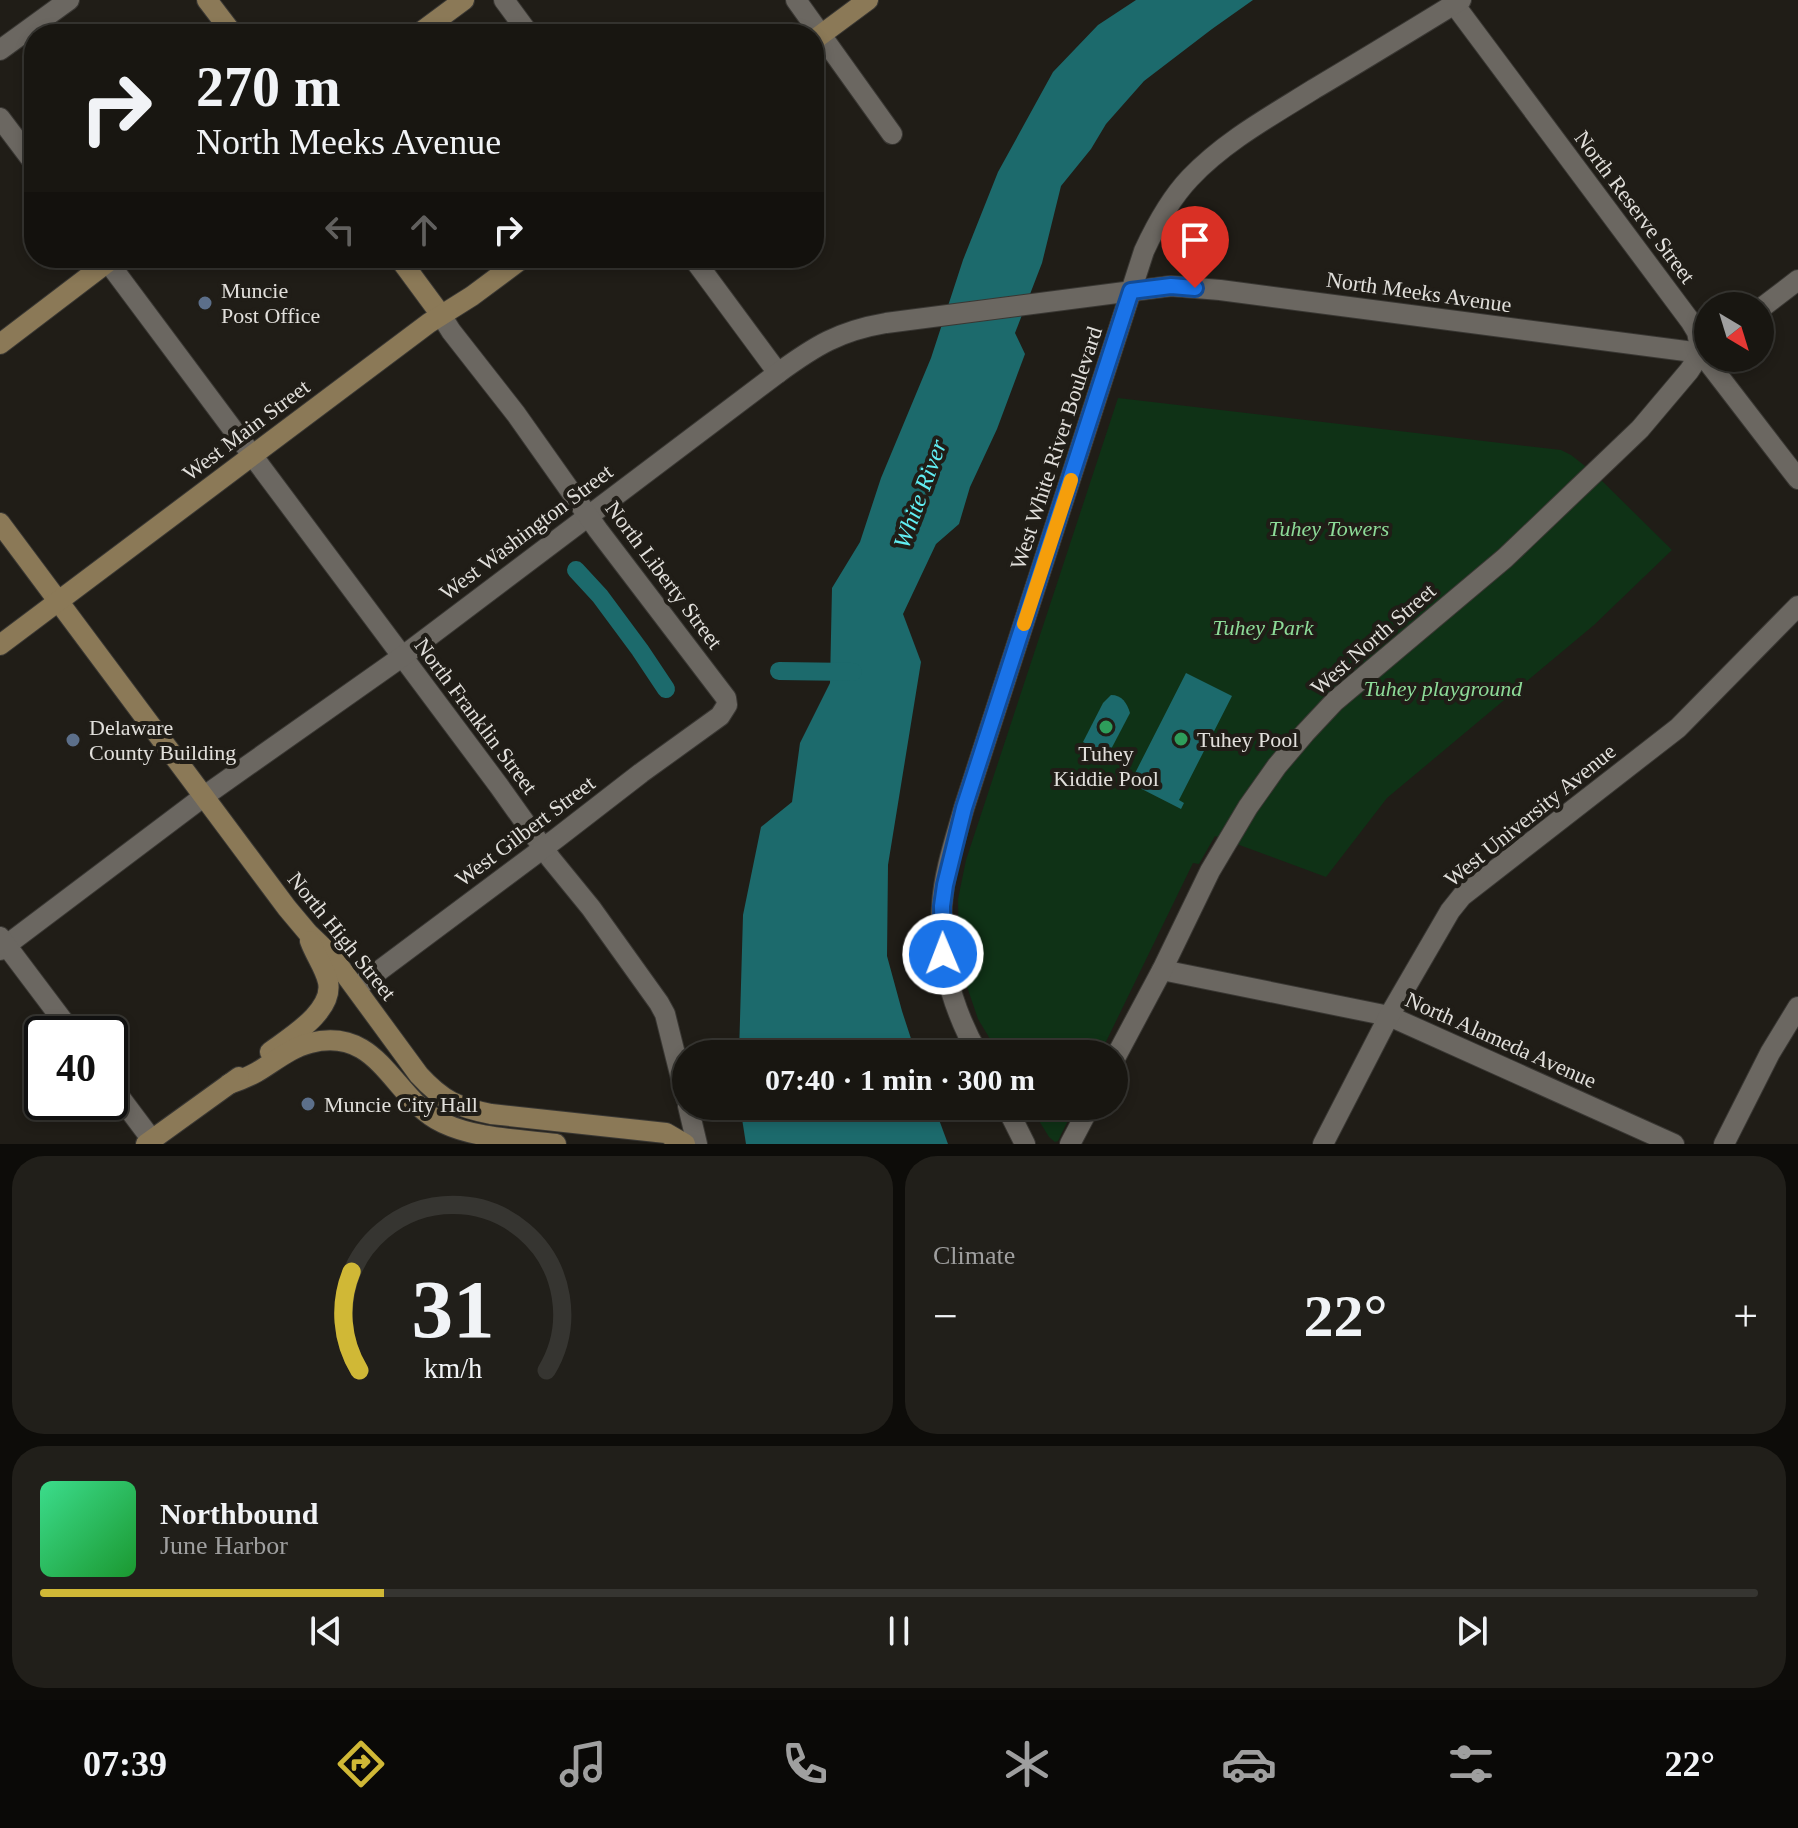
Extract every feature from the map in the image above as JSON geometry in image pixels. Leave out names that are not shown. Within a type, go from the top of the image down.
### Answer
[{"type":"main road","points":[[207,0],[225,24]]},
{"type":"main road","points":[[432,24],[464,0]]},
{"type":"main road","points":[[824,33],[868,0]]},
{"type":"main road","points":[[0,344],[97,268]]},
{"type":"main road","points":[[406,268],[441,315]]},
{"type":"main road","name":"West Main Street","points":[[0,645],[441,315],[510,268]]},
{"type":"main road","name":"North High Street","points":[[0,523],[203,797],[308,933],[331,955],[433,1090],[468,1110],[666,1133],[685,1144]]},
{"type":"main road","points":[[151,1143],[310,1021],[321,1008],[328,993],[328,981],[308,933]]},
{"type":"main road","points":[[229,1084],[254,1074],[287,1052],[308,1043],[326,1040],[344,1042],[369,1052],[417,1105],[439,1121],[477,1134],[556,1144]]},
{"type":"street","points":[[36,24],[69,0]]},
{"type":"street","points":[[504,0],[522,24]]},
{"type":"street","points":[[796,0],[809,24]]},
{"type":"street","name":"West White River Boulevard","points":[[971,1040],[952,999],[947,977],[942,938],[945,885],[964,808],[1144,251],[1155,227],[1187,180],[1229,143],[1458,2]]},
{"type":"street","name":"North Reserve Street","points":[[1458,2],[1694,327]]},
{"type":"street","points":[[0,50],[24,33]]},
{"type":"street","points":[[824,47],[892,134]]},
{"type":"street","points":[[0,118],[24,150]]},
{"type":"street","name":"North Franklin Street","points":[[116,268],[591,908],[659,1003],[672,1042]]},
{"type":"street","points":[[700,268],[778,373]]},
{"type":"street","points":[[1774,298],[1798,280]]},
{"type":"street","name":"North Meeks Avenue","points":[[1131,291],[1171,286],[1220,290],[1694,350]]},
{"type":"street","name":"West Washington Street","points":[[2,944],[403,656],[811,349],[834,337],[870,326],[1131,291]]},
{"type":"street","name":"North Liberty Street","points":[[441,315],[726,698],[724,712]]},
{"type":"street","name":"West North Street","points":[[1125,1040],[1210,871],[1277,766],[1335,701],[1505,558],[1583,484],[1640,429],[1694,365]]},
{"type":"street","name":"North Reserve Street","points":[[1720,372],[1798,479]]},
{"type":"street","name":"West University Avenue","points":[[1323,1144],[1389,1016],[1450,911],[1462,896],[1678,728],[1798,606]]},
{"type":"street","name":"West Gilbert Street","points":[[356,988],[724,712]]},
{"type":"street","points":[[2,944],[59,1016]]},
{"type":"street","name":"North Alameda Avenue","points":[[1162,970],[1389,1016],[1674,1144]]},
{"type":"street","points":[[1724,1144],[1770,1053],[1798,1007]]},
{"type":"street","points":[[128,1110],[151,1143]]},
{"type":"street","points":[[691,1120],[697,1144]]},
{"type":"street","points":[[1013,1120],[1025,1144]]},
{"type":"street","points":[[1070,1144],[1083,1120]]},
{"type":"green space","name":"Tuhey Park","points":[[1118,398],[1561,450],[1594,473],[1672,550],[1594,625],[1387,798],[1326,877],[1215,836],[1199,864],[1193,863],[1107,1040],[991,1040],[978,1019],[959,963],[958,899],[966,860]]},
{"type":"green space","points":[[1039,1120],[1068,1120],[1058,1141],[1049,1137]]},
{"type":"water","name":"White River","points":[[1136,0],[1253,0],[1144,81],[1106,124],[1091,149],[1061,186],[1042,263],[1015,333],[1025,354],[997,429],[970,487],[959,524],[936,544],[903,614],[921,662],[888,865],[887,956],[911,1040],[739,1040],[743,915],[761,827],[792,802],[800,743],[830,683],[832,588],[860,542],[881,478],[931,358],[963,260],[998,172],[1053,72],[1098,25]]},
{"type":"water","name":"Tuhey Pool","points":[[1186,673],[1232,696],[1179,800],[1184,803],[1181,809],[1130,783]]},
{"type":"water","name":"Tuhey Kiddie Pool","points":[[1111,695],[1124,700],[1130,713],[1108,755],[1083,742],[1103,703]]},
{"type":"water","points":[[742,1120],[939,1120],[948,1144],[746,1144]]},
{"type":"waterway","points":[[576,570],[600,596],[666,689]]},
{"type":"waterway","points":[[779,671],[853,672]]},
{"type":"slow traffic","points":[[1024,624],[1071,480]]},
{"type":"place","name":"Muncie Post Office","points":[[205,303]]},
{"type":"place","name":"Tuhey Kiddie Pool","points":[[1106,727]]},
{"type":"place","name":"Tuhey Pool","points":[[1181,739]]},
{"type":"place","name":"Delaware County Building","points":[[73,740]]},
{"type":"place","name":"Muncie City Hall","points":[[308,1104]]},
{"type":"route","points":[[943,954],[945,885],[964,808],[1131,291],[1171,286],[1195,288]]},
{"type":"park label","name":"Tuhey Towers","points":[[1329,528]]},
{"type":"park label","name":"Tuhey playground","points":[[1443,688]]}]
